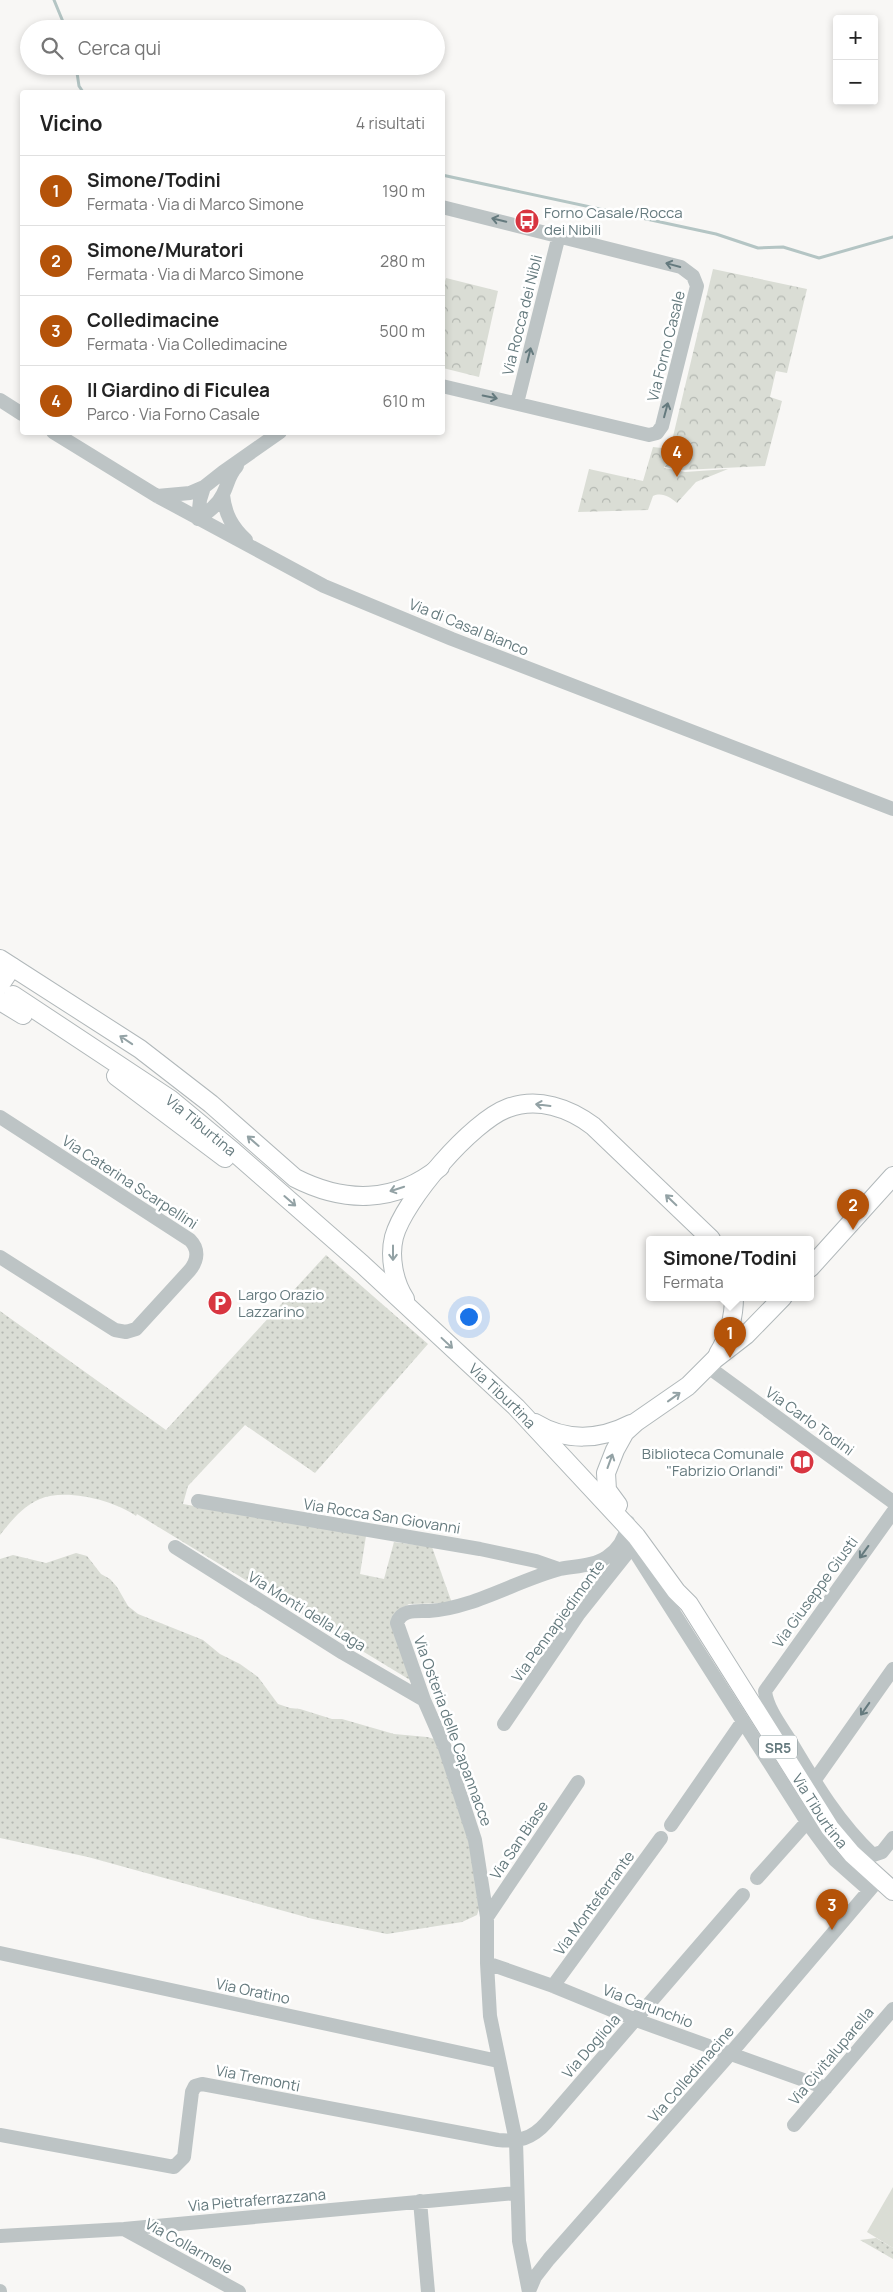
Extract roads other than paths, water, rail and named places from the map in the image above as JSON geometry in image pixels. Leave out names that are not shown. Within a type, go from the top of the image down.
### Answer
[{"type":"main road","points":[[6,963],[4,994],[22,1014],[129,1085],[225,1158],[273,1186]]},
{"type":"main road","name":"Via Tiburtina","points":[[6,963],[140,1049],[211,1104],[295,1178],[311,1186],[348,1197],[366,1197],[404,1187],[427,1176],[440,1166]]},
{"type":"main road","name":"Via Tiburtina","points":[[4,994],[163,1094],[273,1186],[412,1310],[516,1408],[629,1533],[676,1591],[689,1604],[830,1828],[874,1885],[893,1890]]},
{"type":"main road","points":[[0,1014],[8,1012],[22,1014]]},
{"type":"main road","points":[[412,1310],[397,1283],[393,1268],[393,1239],[404,1213],[440,1166],[475,1130],[492,1116],[508,1108],[527,1104],[543,1104],[564,1108],[580,1117],[593,1126],[708,1236]]},
{"type":"main road","points":[[814,1247],[830,1234],[884,1177],[892,1179],[814,1264]]},
{"type":"main road","points":[[711,1362],[724,1344],[734,1310],[734,1301]]},
{"type":"main road","points":[[516,1408],[549,1430],[580,1438],[609,1434],[636,1422],[681,1391],[711,1362],[746,1335],[779,1301]]},
{"type":"main road","points":[[636,1422],[620,1439],[609,1462],[607,1490],[666,1562],[682,1587],[689,1604]]},
{"type":"street","name":"Via Forno Casale","points":[[445,208],[559,235],[686,269],[696,281],[697,292],[662,426],[655,434],[648,435],[445,387]]},
{"type":"street","name":"Via Rocca dei Nibli","points":[[517,403],[559,235]]},
{"type":"street","points":[[0,400],[20,413]]},
{"type":"street","name":"Via di Casal Bianco","points":[[58,435],[157,496],[259,553],[324,586],[452,639],[893,809]]},
{"type":"street","points":[[157,496],[190,493],[204,487],[276,435]]},
{"type":"street","points":[[198,519],[212,509],[223,495],[229,476],[244,458]]},
{"type":"street","points":[[198,519],[200,500],[204,487]]},
{"type":"street","points":[[223,495],[225,509],[235,530],[259,553]]},
{"type":"street","name":"Via Caterina Scarpellini","points":[[0,1117],[190,1240],[197,1253],[195,1262],[190,1270],[136,1329],[126,1332],[116,1330],[0,1257]]},
{"type":"street","name":"Via Carlo Todini","points":[[711,1362],[893,1502]]},
{"type":"street","name":"Via Rocca San Giovanni","points":[[198,1502],[480,1549],[536,1560],[560,1570]]},
{"type":"street","name":"Via Giuseppe Giusti","points":[[814,1781],[774,1714],[765,1691],[893,1512]]},
{"type":"street","points":[[629,1533],[743,1721],[807,1822],[832,1856],[874,1885]]},
{"type":"street","name":"Via Osteria delle Capannacce","points":[[529,2292],[519,2241],[516,2192],[516,2141],[490,2016],[487,1917],[478,1854],[445,1748],[424,1700],[398,1629],[398,1623],[400,1616],[409,1612],[450,1608],[560,1570],[606,1558],[629,1533]]},
{"type":"street","name":"Via Pennapiedimonte","points":[[504,1724],[578,1615],[618,1566],[629,1533]]},
{"type":"street","name":"Via Monti della Laga","points":[[175,1546],[343,1653],[424,1700]]},
{"type":"street","points":[[893,1669],[814,1781],[839,1819],[873,1855],[882,1852],[893,1838]]},
{"type":"street","points":[[671,1825],[743,1721]]},
{"type":"street","name":"Via San Biase","points":[[487,1917],[578,1782]]},
{"type":"street","points":[[757,1878],[807,1822]]},
{"type":"street","name":"Via Monteferrante","points":[[553,1986],[661,1838]]},
{"type":"street","name":"Via Colledimacine","points":[[529,2292],[535,2277],[549,2259],[730,2054],[874,1885]]},
{"type":"street","name":"Via Dogliola","points":[[516,2141],[532,2136],[539,2131],[743,1895]]},
{"type":"street","name":"Via Oratino","points":[[0,1953],[498,2061]]},
{"type":"street","name":"Via Carunchio","points":[[487,1963],[553,1986],[636,2020],[826,2088]]},
{"type":"street","name":"Via Civitaluparella","points":[[794,2125],[893,2009]]},
{"type":"street","name":"Via Tremonti","points":[[0,2135],[174,2167],[184,2157],[192,2092],[196,2086],[202,2084],[492,2139],[516,2141]]},
{"type":"street","name":"Via Pietraferrazzana","points":[[0,2236],[124,2229],[516,2192]]},
{"type":"street","points":[[420,2201],[428,2292]]},
{"type":"street","name":"Via Collarmele","points":[[124,2229],[238,2292]]},
{"type":"waterway","points":[[54,0],[62,20]]},
{"type":"waterway","points":[[77,75],[82,90]]},
{"type":"waterway","points":[[445,176],[716,234],[758,248],[783,247],[819,258],[893,237]]},
{"type":"place","name":"Forno Casale/Rocca dei Nibili","points":[[527,221]]},
{"type":"place","name":"Il Giardino di Ficulea","points":[[677,477]]},
{"type":"place","name":"Simone/Muratori","points":[[853,1230]]},
{"type":"place","name":"Largo Orazio Lazzarino","points":[[220,1303]]},
{"type":"place","name":"Simone/Todini","points":[[730,1358]]},
{"type":"place","name":"Biblioteca Comunale \"Fabrizio Orlandi\"","points":[[802,1462]]},
{"type":"place","name":"Colledimacine","points":[[832,1930]]}]
